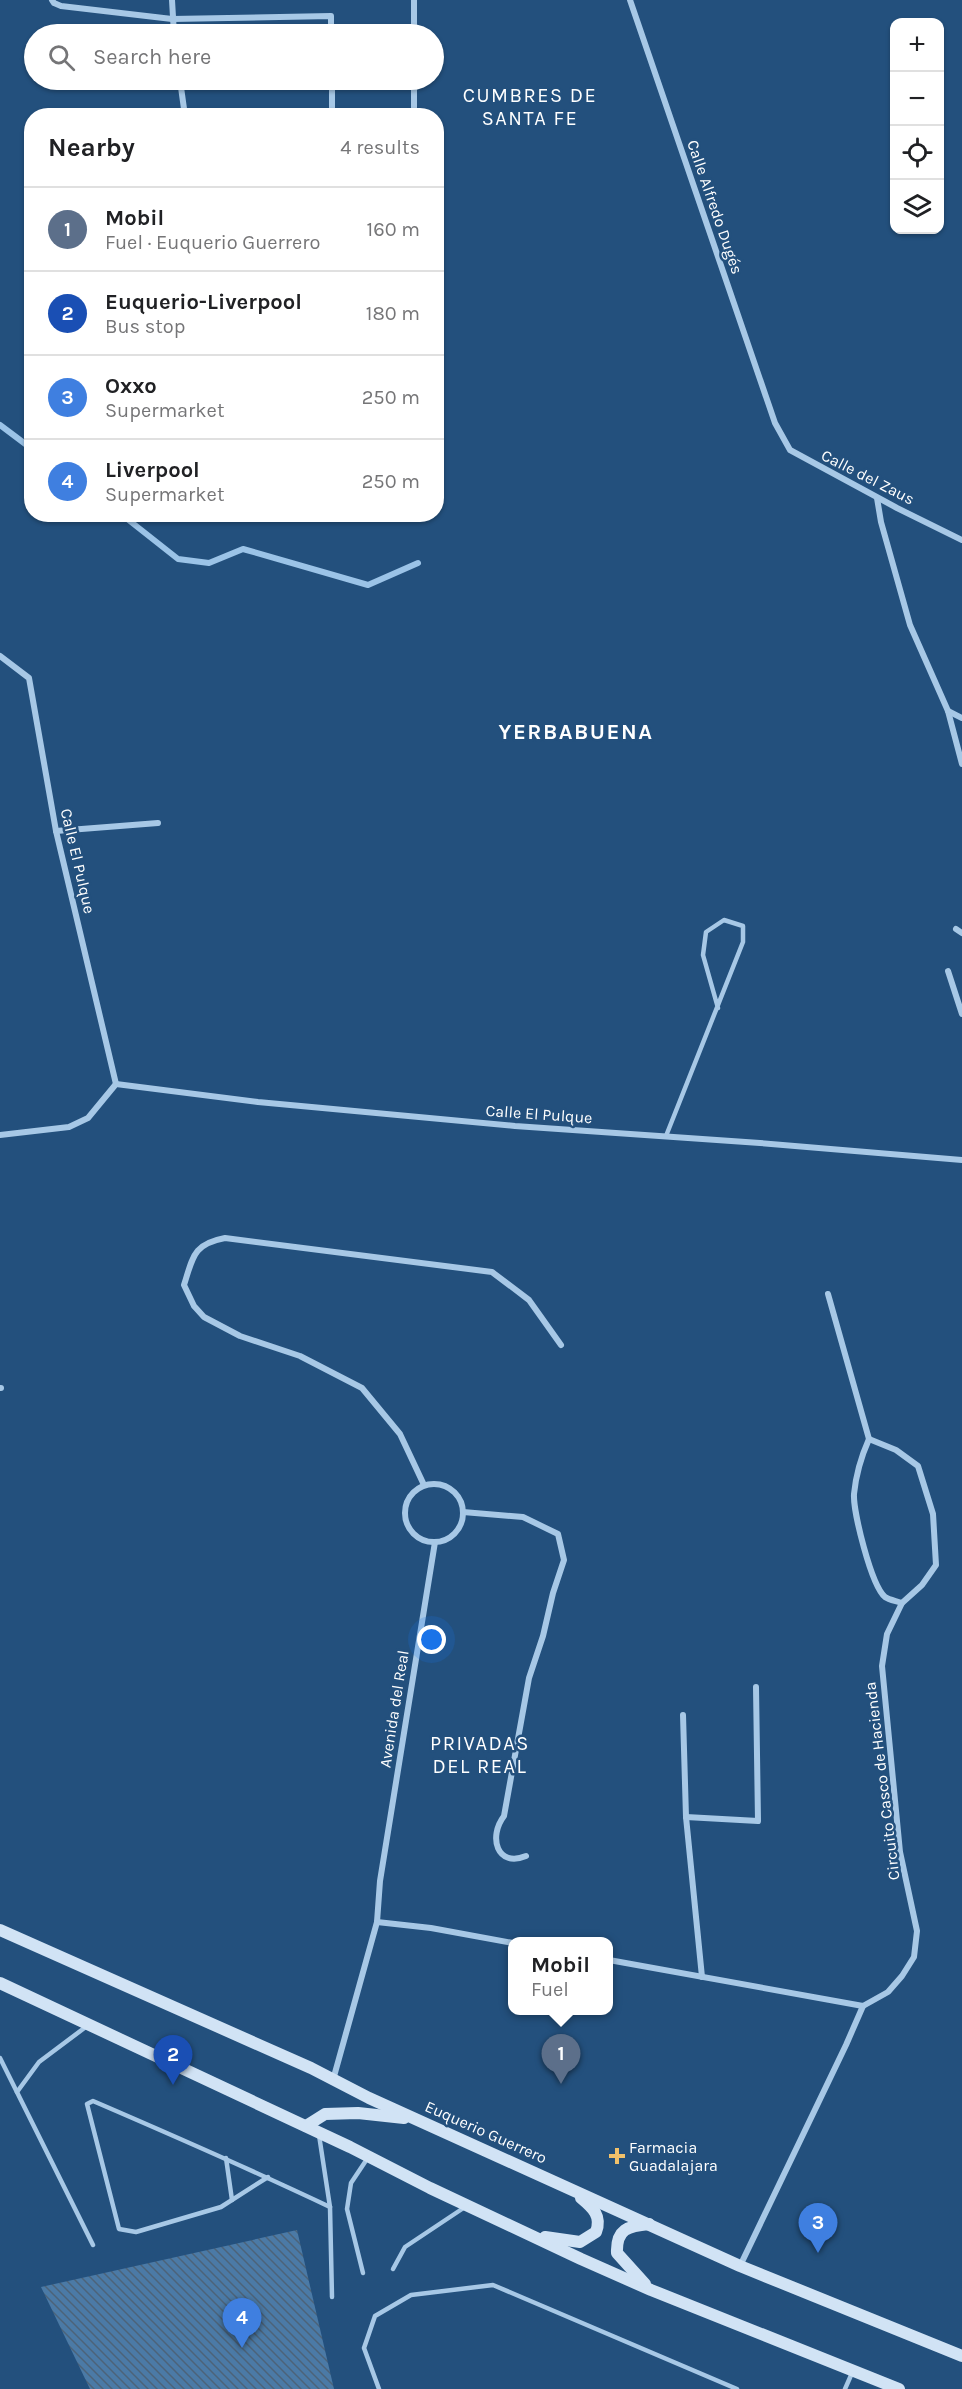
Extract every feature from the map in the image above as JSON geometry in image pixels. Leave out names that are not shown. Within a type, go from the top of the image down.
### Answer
[{"type":"main road","name":"Euquerio Guerrero","points":[[0,1930],[740,2266],[962,2356]]},
{"type":"main road","points":[[0,1983],[651,2290],[899,2389]]},
{"type":"main road","points":[[306,2126],[325,2114],[358,2113],[417,2120]]},
{"type":"main road","points":[[532,2235],[574,2242],[588,2239],[596,2232],[598,2219],[594,2208],[568,2187]]},
{"type":"main road","points":[[651,2224],[629,2227],[621,2233],[616,2242],[617,2253],[624,2264],[651,2290]]},
{"type":"street","points":[[172,0],[173,24]]},
{"type":"street","points":[[414,0],[414,24]]},
{"type":"street","name":"Calle Alfredo Dugés","points":[[630,0],[775,423]]},
{"type":"street","points":[[53,2],[61,6],[172,19],[331,16],[331,24]]},
{"type":"street","points":[[181,90],[184,108]]},
{"type":"street","points":[[332,90],[332,108]]},
{"type":"street","points":[[414,90],[414,108]]},
{"type":"street","name":"Calle del Zaus","points":[[775,423],[790,450],[877,498],[962,540]]},
{"type":"street","points":[[877,498],[881,522],[910,625],[948,711],[962,764]]},
{"type":"street","name":"Calle El Pulque","points":[[0,656],[29,678],[56,831],[116,1084],[305,1106],[515,1126],[962,1160]]},
{"type":"street","points":[[948,711],[962,718]]},
{"type":"street","points":[[56,831],[159,823]]},
{"type":"street","points":[[948,971],[962,1014]]},
{"type":"street","points":[[0,1135],[69,1127],[88,1118],[116,1084]]},
{"type":"street","points":[[424,1485],[400,1434],[362,1388],[300,1356],[240,1336],[204,1317],[194,1306],[184,1285],[195,1251],[209,1241],[225,1238],[492,1272],[529,1300],[561,1344]]},
{"type":"street","points":[[828,1294],[869,1440],[860,1459],[854,1496],[864,1547],[874,1582],[885,1597],[902,1603],[922,1585],[936,1565],[933,1514],[918,1466],[896,1450],[869,1440]]},
{"type":"street","points":[[438,1484],[451,1489],[460,1499],[464,1512],[460,1527],[450,1538],[435,1542],[419,1539],[408,1527],[404,1511],[411,1495],[424,1485],[438,1484]]},
{"type":"street","points":[[464,1512],[523,1517],[558,1534],[564,1560],[529,1678],[504,1815],[494,1835],[496,1846],[504,1856],[517,1860],[526,1856]]},
{"type":"street","name":"Avenida del Real","points":[[333,2080],[377,1922],[380,1881],[435,1542]]},
{"type":"street","name":"Circuito Casco de Hacienda","points":[[862,2006],[888,1992],[902,1977],[914,1957],[917,1931],[900,1852],[882,1666],[887,1634],[902,1603]]},
{"type":"street","points":[[686,1817],[758,1821],[756,1687]]},
{"type":"street","points":[[683,1715],[686,1817],[702,1977]]},
{"type":"street","points":[[377,1922],[431,1928],[508,1942]]},
{"type":"street","points":[[613,1961],[862,2006],[846,2045],[740,2266]]},
{"type":"lane","points":[[666,1136],[718,1008],[743,942],[742,926],[724,920],[705,932],[704,955],[718,1008]]},
{"type":"lane","points":[[17,2092],[39,2062],[89,2024]]},
{"type":"lane","points":[[0,2058],[93,2245]]},
{"type":"lane","points":[[268,2177],[221,2207],[136,2232],[119,2229],[87,2104],[93,2101],[226,2158],[268,2177],[330,2207]]},
{"type":"lane","points":[[319,2132],[330,2207],[332,2297]]},
{"type":"lane","points":[[363,2273],[347,2209],[351,2183],[369,2157]]},
{"type":"lane","points":[[226,2158],[232,2200]]},
{"type":"lane","points":[[393,2269],[405,2247],[467,2205]]},
{"type":"lane","points":[[379,2389],[364,2348],[375,2316],[411,2295],[494,2285],[736,2389]]},
{"type":"lane","points":[[845,2389],[853,2371]]},
{"type":"building","points":[[297,2230],[334,2389],[90,2389],[41,2287]]},
{"type":"waterway","points":[[0,425],[24,443]]},
{"type":"waterway","points":[[131,522],[178,559],[209,563],[243,549],[368,585],[418,563]]},
{"type":"place","name":"Mobil","points":[[561,2084]]},
{"type":"place","name":"Euquerio-Liverpool","points":[[173,2085]]},
{"type":"place","name":"Farmacia Guadalajara","points":[[617,2156]]},
{"type":"place","name":"Oxxo","points":[[818,2253]]},
{"type":"place","name":"Liverpool","points":[[242,2348]]},
{"type":"district","name":"CUMBRES DE SANTA FE","points":[[530,106]]},
{"type":"district","name":"YERBABUENA","points":[[576,732]]},
{"type":"district","name":"PRIVADAS DEL REAL","points":[[480,1754]]}]
